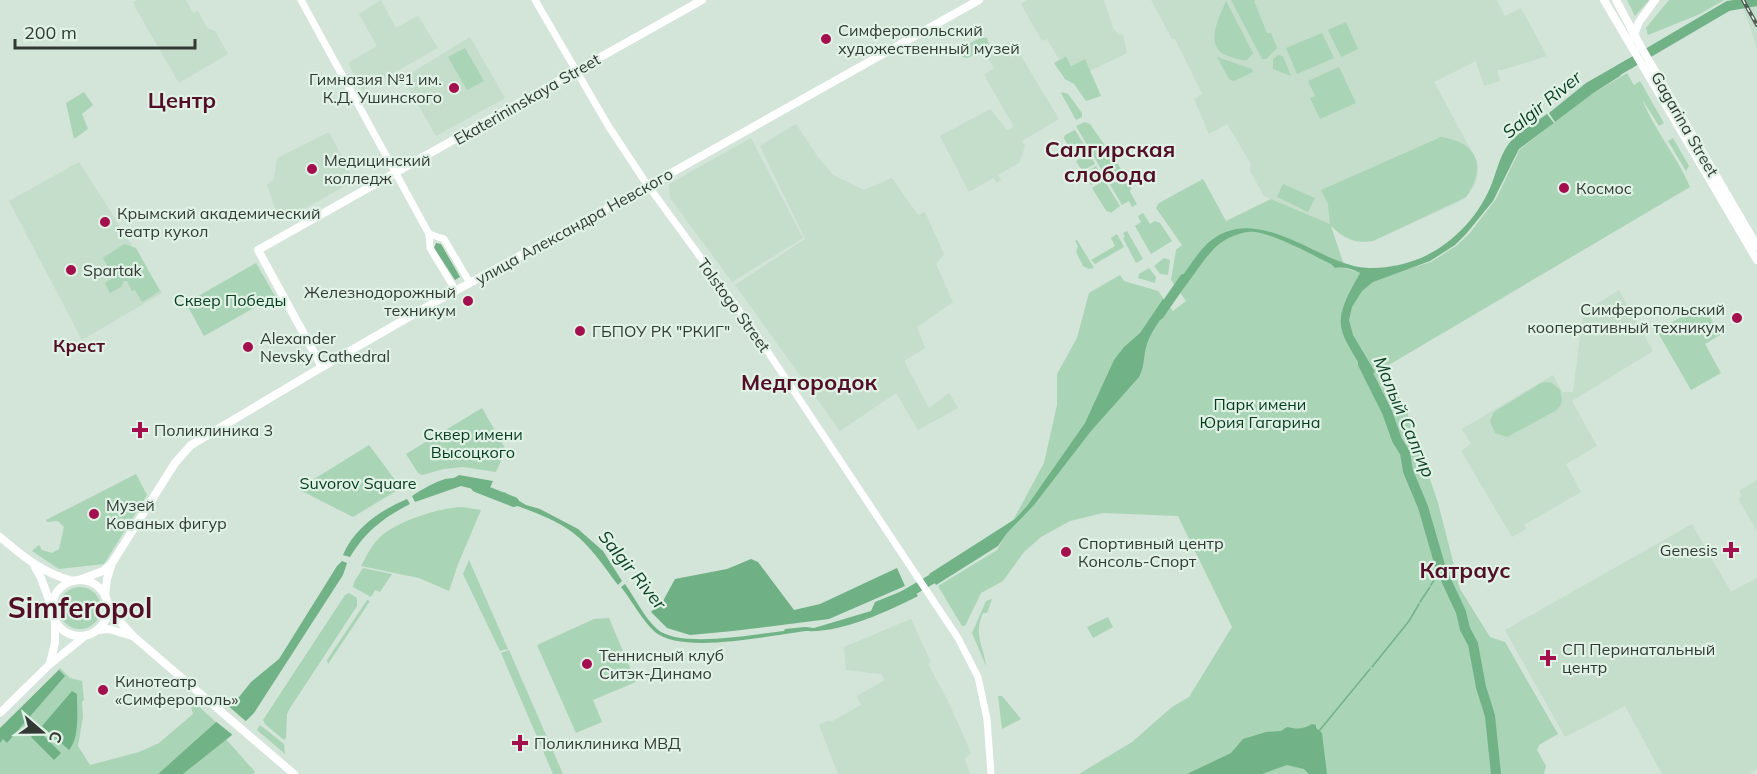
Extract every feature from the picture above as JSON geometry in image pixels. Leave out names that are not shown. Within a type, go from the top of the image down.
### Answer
[{"type":"main road","points":[[301,0],[429,234],[430,248],[456,291]]},
{"type":"main road","name":"Tolstogo Street","points":[[535,0],[609,127],[648,186],[752,328],[958,638],[978,676],[987,719],[991,774]]},
{"type":"main road","name":"Ekaterininskaya Street","points":[[322,367],[258,250],[702,0]]},
{"type":"main road","name":"улица Александра Невского","points":[[112,563],[175,463],[191,445],[435,302],[980,0]]},
{"type":"main road","points":[[1604,0],[1636,46]]},
{"type":"main road","name":"Gagarina Street","points":[[1616,0],[1634,34],[1636,46],[1757,260]]},
{"type":"main road","points":[[1634,34],[1639,22],[1655,0]]},
{"type":"main road","name":"Gagarina Street","points":[[1648,67],[1757,246]]},
{"type":"main road","points":[[429,234],[444,239],[470,283]]},
{"type":"main road","points":[[0,537],[34,565],[54,576],[91,582],[97,586],[115,616],[133,636],[294,774]]},
{"type":"main road","points":[[52,610],[60,588],[103,570],[112,563]]},
{"type":"main road","points":[[105,596],[112,563]]},
{"type":"main road","points":[[34,565],[55,620],[55,643],[49,665]]},
{"type":"main road","points":[[97,630],[106,619],[108,605]]},
{"type":"main road","points":[[55,620],[70,634],[87,635]]},
{"type":"main road","points":[[0,713],[49,665],[87,635],[97,630],[109,629],[133,636]]},
{"type":"shaded area","points":[[137,0],[186,0],[193,13],[198,11],[207,28],[215,31],[228,54],[179,83],[135,7],[133,2]]},
{"type":"shaded area","points":[[381,0],[396,28],[418,16],[438,48],[363,90],[348,63],[377,46],[359,14]]},
{"type":"shaded area","points":[[1027,0],[1104,0],[1113,28],[1119,35],[1123,34],[1127,53],[1090,71],[1085,60],[1071,66],[1066,56],[1059,59],[1047,39],[1042,41],[1021,4]]},
{"type":"shaded area","points":[[1151,0],[1497,0],[1505,16],[1521,8],[1547,56],[1497,70],[1500,81],[1484,86],[1476,61],[1434,82],[1477,161],[1478,173],[1475,185],[1466,197],[1457,203],[1373,241],[1358,242],[1340,234],[1330,224],[1264,196],[1250,171],[1251,164],[1227,124],[1209,134],[1194,99],[1202,94],[1175,39],[1172,39]]},
{"type":"shaded area","points":[[1739,0],[1757,0],[1757,50],[1749,23]]},
{"type":"shaded area","name":"Гимназия №1 им. К.Д. Ушинского","points":[[470,37],[505,98],[436,136],[403,78]]},
{"type":"shaded area","points":[[1012,41],[1059,119],[1022,141],[1025,146],[1019,163],[998,175],[1001,180],[997,183],[993,178],[969,192],[940,136],[990,109],[1007,130],[1014,127],[984,75],[994,68],[986,55]]},
{"type":"shaded area","points":[[1628,59],[1633,68],[1624,70],[1620,76],[1555,122],[1549,113],[1586,83]]},
{"type":"shaded area","points":[[1547,114],[1554,123],[1519,149],[1493,201],[1455,245],[1430,261],[1373,282],[1362,291],[1352,307],[1349,320],[1353,335],[1375,372],[1367,377],[1344,337],[1341,327],[1344,306],[1360,273],[1351,269],[1335,268],[1278,239],[1256,232],[1248,232],[1233,236],[1218,245],[1180,292],[1175,286],[1209,242],[1226,232],[1244,228],[1263,230],[1282,236],[1354,266],[1388,267],[1421,258],[1444,245],[1473,217],[1487,195],[1508,145]]},
{"type":"shaded area","points":[[796,124],[833,175],[864,190],[892,178],[918,215],[925,212],[944,254],[936,264],[953,302],[917,327],[925,348],[904,361],[929,408],[949,393],[958,408],[918,430],[896,393],[840,431],[735,285],[805,239],[760,146]]},
{"type":"shaded area","name":"Медицинский колледж","points":[[329,132],[354,181],[293,215],[276,212],[267,185],[274,179],[277,158]]},
{"type":"shaded area","points":[[751,138],[803,238],[732,282],[670,198],[669,184]]},
{"type":"shaded area","points":[[79,162],[162,293],[82,340],[9,201]]},
{"type":"shaded area","points":[[436,243],[441,244],[460,277],[455,280],[434,248]]},
{"type":"shaded area","points":[[1619,290],[1653,351],[1572,401],[1597,446],[1566,464],[1581,492],[1524,525],[1526,529],[1512,537],[1461,451],[1471,444],[1462,429],[1553,375],[1562,392],[1573,392],[1583,313]]},
{"type":"shaded area","points":[[1163,299],[1169,307],[1149,339],[1139,377],[1091,431],[1034,505],[1007,533],[998,546],[936,585],[929,574],[1015,519],[1027,506],[1085,423],[1114,360],[1124,347],[1140,333]]},
{"type":"shaded area","points":[[459,475],[493,481],[489,490],[485,492],[461,486],[415,502],[412,496],[420,491],[436,482]]},
{"type":"shaded area","points":[[1757,480],[1757,531],[1738,499],[1742,496],[1739,491]]},
{"type":"shaded area","points":[[504,492],[578,529],[603,551],[622,581],[618,585],[591,550],[572,532],[547,518],[501,500]]},
{"type":"shaded area","points":[[407,499],[410,504],[376,526],[350,557],[343,555],[354,536],[369,521]]},
{"type":"shaded area","points":[[1692,524],[1731,592],[1757,578],[1757,769],[1749,774],[1662,774],[1625,706],[1565,737],[1505,630]]},
{"type":"shaded area","points":[[751,559],[758,562],[794,610],[820,604],[897,568],[905,586],[829,619],[733,631],[690,635],[667,628],[651,612],[663,601],[675,579],[727,569]]},
{"type":"shaded area","points":[[342,561],[347,563],[343,575],[254,713],[232,735],[183,774],[158,774],[216,722],[251,682],[279,659]]},
{"type":"shaded area","points":[[625,584],[657,629],[668,635],[699,639],[736,637],[805,627],[814,628],[871,611],[875,602],[912,587],[918,596],[878,615],[834,629],[706,643],[668,639],[655,632],[621,587]]},
{"type":"shaded area","points":[[911,619],[931,662],[928,664],[949,703],[971,753],[965,759],[970,774],[838,774],[819,725],[830,720],[831,722],[861,705],[857,696],[885,680],[881,674],[846,670],[844,647]]},
{"type":"shaded area","points":[[59,670],[65,676],[7,743],[3,739],[0,743],[0,728]]},
{"type":"shaded area","points":[[72,691],[77,694],[77,724],[73,745],[69,750],[42,726]]},
{"type":"shaded area","points":[[1316,725],[1322,733],[1327,774],[1309,774],[1304,769],[1287,765],[1262,774],[1187,774],[1231,753],[1243,739],[1266,732],[1281,731],[1287,727],[1299,728]]},
{"type":"shaded area","points":[[38,730],[61,753],[54,760],[31,737]]},
{"type":"green space","points":[[1231,0],[1256,0],[1254,1],[1267,33],[1271,33],[1277,48],[1266,59],[1262,59]]},
{"type":"green space","points":[[1627,0],[1649,0],[1635,16]]},
{"type":"green space","points":[[1669,0],[1724,0],[1700,14],[1648,35],[1646,28]]},
{"type":"green space","points":[[1226,1],[1253,53],[1247,60],[1228,56],[1220,52],[1216,46],[1215,32]]},
{"type":"green space","points":[[1346,22],[1358,49],[1341,57],[1328,30]]},
{"type":"green space","points":[[1322,33],[1334,58],[1297,74],[1286,48]]},
{"type":"green space","points":[[982,37],[987,38],[989,45],[968,58],[962,57],[961,48]]},
{"type":"green space","points":[[465,48],[484,81],[467,90],[448,57]]},
{"type":"green space","points":[[1278,55],[1283,56],[1291,76],[1273,69],[1273,59]]},
{"type":"green space","points":[[1066,56],[1071,66],[1085,59],[1101,96],[1086,101],[1074,84],[1065,79],[1054,63]]},
{"type":"green space","points":[[1217,57],[1252,69],[1253,72],[1234,81],[1229,79]]},
{"type":"green space","points":[[1339,67],[1356,103],[1320,119],[1310,98],[1315,96],[1308,81]]},
{"type":"green space","name":"Парк имени Юрия Гагарина","points":[[1627,73],[1634,85],[1640,81],[1664,123],[1659,126],[1642,99],[1690,187],[1382,369],[1406,409],[1438,503],[1460,589],[1490,637],[1505,642],[1558,734],[1539,745],[1537,750],[1546,766],[1544,774],[1079,774],[1132,742],[1172,707],[1189,697],[1232,627],[1178,516],[1103,513],[1070,521],[1041,537],[1024,552],[1003,581],[981,593],[965,626],[962,626],[938,586],[997,550],[1044,463],[1057,405],[1057,374],[1077,338],[1089,293],[1120,275],[1124,281],[1158,291],[1173,311],[1186,301],[1171,280],[1176,250],[1182,245],[1156,208],[1159,203],[1203,179],[1226,221],[1271,199],[1330,224],[1328,204],[1321,190],[1441,137],[1463,144],[1471,150],[1477,166],[1476,176],[1466,197],[1373,241],[1360,242],[1350,239],[1331,226],[1345,268],[1360,273],[1391,274],[1431,262],[1456,246],[1469,234],[1496,199],[1520,149],[1589,96]]},
{"type":"green space","points":[[84,92],[93,105],[82,114],[88,129],[74,139],[66,103]]},
{"type":"green space","points":[[1062,92],[1068,94],[1082,113],[1082,117],[1076,120]]},
{"type":"green space","points":[[1085,122],[1090,124],[1130,182],[1107,179],[1076,126]]},
{"type":"green space","points":[[1075,130],[1088,151],[1075,159],[1064,138],[1065,135]]},
{"type":"green space","points":[[1673,138],[1689,166],[1686,171],[1668,141]]},
{"type":"green space","points":[[1089,154],[1095,164],[1082,171],[1076,161]]},
{"type":"green space","points":[[1096,166],[1103,178],[1091,185],[1084,174]]},
{"type":"green space","points":[[1104,180],[1120,206],[1111,213],[1107,212],[1092,188]]},
{"type":"green space","points":[[1108,181],[1132,184],[1130,192],[1137,204],[1132,207],[1129,201],[1122,205]]},
{"type":"green space","points":[[1283,184],[1315,198],[1308,212],[1277,197]]},
{"type":"green space","points":[[1143,213],[1150,224],[1155,221],[1160,223],[1172,241],[1151,254],[1135,226],[1141,222],[1138,216]]},
{"type":"green space","points":[[1127,231],[1143,259],[1136,263],[1123,238],[1125,237],[1123,233]]},
{"type":"green space","points":[[1117,234],[1124,247],[1095,264],[1091,260],[1115,246],[1111,238]]},
{"type":"green space","points":[[1077,240],[1094,268],[1089,269],[1083,266],[1076,252],[1078,246],[1075,241]]},
{"type":"green space","points":[[124,244],[136,248],[160,291],[142,302],[127,281],[110,293],[105,283],[113,277],[103,258]]},
{"type":"green space","points":[[1164,258],[1170,260],[1168,275],[1160,274],[1154,266]]},
{"type":"green space","name":"Сквер Победы","points":[[256,263],[275,296],[204,336],[186,303]]},
{"type":"green space","points":[[1149,268],[1156,277],[1155,283],[1138,278],[1139,274]]},
{"type":"green space","points":[[1700,306],[1705,308],[1720,335],[1705,344],[1721,373],[1691,390],[1657,331]]},
{"type":"green space","points":[[1546,382],[1552,383],[1560,390],[1562,401],[1557,410],[1507,437],[1495,433],[1490,421],[1494,412]]},
{"type":"green space","name":"Сквер имени Высоцкого","points":[[482,408],[506,450],[496,472],[463,467],[422,475],[418,473],[406,454]]},
{"type":"green space","name":"Suvorov Square","points":[[369,445],[401,488],[353,517],[298,489]]},
{"type":"green space","points":[[136,474],[147,495],[104,564],[59,569],[32,551],[39,545],[42,550],[52,553],[59,549],[64,527],[58,521],[47,522],[46,520]]},
{"type":"green space","points":[[462,507],[481,510],[449,591],[419,578],[361,566],[376,541],[396,526],[430,513]]},
{"type":"green space","points":[[469,560],[508,649],[500,651],[463,574]]},
{"type":"green space","points":[[363,568],[392,574],[380,592],[375,590],[371,597],[353,587]]},
{"type":"green space","points":[[80,587],[95,593],[101,608],[95,623],[80,629],[65,623],[59,608],[65,593]]},
{"type":"green space","points":[[349,593],[357,598],[357,606],[290,708],[287,714],[284,740],[263,720],[345,595]]},
{"type":"green space","points":[[992,599],[987,613],[983,613],[979,628],[986,666],[972,633],[986,601]]},
{"type":"green space","points":[[367,600],[370,601],[328,664],[327,660]]},
{"type":"green space","points":[[1108,617],[1113,627],[1093,638],[1087,627]]},
{"type":"green space","name":"Теннисный клуб Ситэк-Динамо","points":[[609,618],[636,682],[593,700],[602,722],[576,733],[537,645],[594,619]]},
{"type":"green space","points":[[509,650],[563,774],[553,774],[501,653]]},
{"type":"green space","points":[[60,668],[70,678],[82,681],[83,717],[78,746],[90,765],[139,752],[159,743],[193,714],[188,697],[216,722],[158,774],[0,774],[0,730]]},
{"type":"green space","points":[[998,696],[1002,696],[1021,719],[1002,729]]},
{"type":"green space","points":[[260,725],[284,744],[285,754],[257,730]]},
{"type":"green space","points":[[226,739],[255,772],[253,774],[183,774]]},
{"type":"pier","points":[[226,704],[248,723],[234,736],[214,720]]},
{"type":"waterway","name":"Salgir River","points":[[1619,70],[1728,6],[1757,1]]},
{"type":"waterway","name":"Salgir River","points":[[1159,315],[1184,279]]},
{"type":"waterway","name":"Малый Салгир","points":[[1363,364],[1405,453],[1408,471],[1423,507],[1441,569],[1473,644],[1481,687],[1490,716],[1496,774]]},
{"type":"waterway","name":"Salgir River","points":[[476,487],[514,502]]},
{"type":"waterway","points":[[1431,585],[1441,569]]},
{"type":"waterway","name":"Salgir River","points":[[903,596],[944,572]]},
{"type":"waterway","points":[[1420,602],[1430,587]]},
{"type":"waterway","points":[[1372,667],[1409,621],[1419,604]]},
{"type":"waterway","points":[[1319,731],[1370,669]]},
{"type":"railway","points":[[1743,0],[1757,25]]},
{"type":"place","name":"Симферопольский художественный музей","points":[[826,39]]},
{"type":"place","name":"Гимназия №1 им. К.Д. Ушинского","points":[[454,88]]},
{"type":"place","name":"Медицинский колледж","points":[[312,169]]},
{"type":"place","name":"Космос","points":[[1564,188]]},
{"type":"place","name":"Крымский академический театр кукол","points":[[105,222]]},
{"type":"place","name":"Spartak","points":[[71,270]]},
{"type":"place","name":"Железнодорожный техникум","points":[[468,301]]},
{"type":"place","name":"Симферопольский кооперативный техникум","points":[[1737,318]]},
{"type":"place","name":"ГБПОУ РК \"РКИГ\"","points":[[580,331]]},
{"type":"place","name":"Alexander Nevsky Cathedral","points":[[248,347]]},
{"type":"place","name":"Поликлиника 3","points":[[140,430]]},
{"type":"place","name":"Музей Кованых фигур","points":[[94,514]]},
{"type":"place","name":"Genesis","points":[[1731,550]]},
{"type":"place","name":"Спортивный центр Консоль-Спорт","points":[[1066,552]]},
{"type":"place","name":"СП Перинатальный центр","points":[[1548,658]]},
{"type":"place","name":"Теннисный клуб Ситэк-Динамо","points":[[587,664]]},
{"type":"place","name":"Кинотеатр «Симферополь»","points":[[103,690]]},
{"type":"place","name":"Поликлиника МВД","points":[[520,743]]},
{"type":"district","name":"Центр","points":[[182,100]]},
{"type":"district","name":"Салгирская слобода","points":[[1110,162]]},
{"type":"district","name":"Крест","points":[[79,346]]},
{"type":"district","name":"Медгородок","points":[[809,382]]},
{"type":"district","name":"Катраус","points":[[1465,570]]},
{"type":"district","name":"Simferopol","points":[[80,608]]}]
